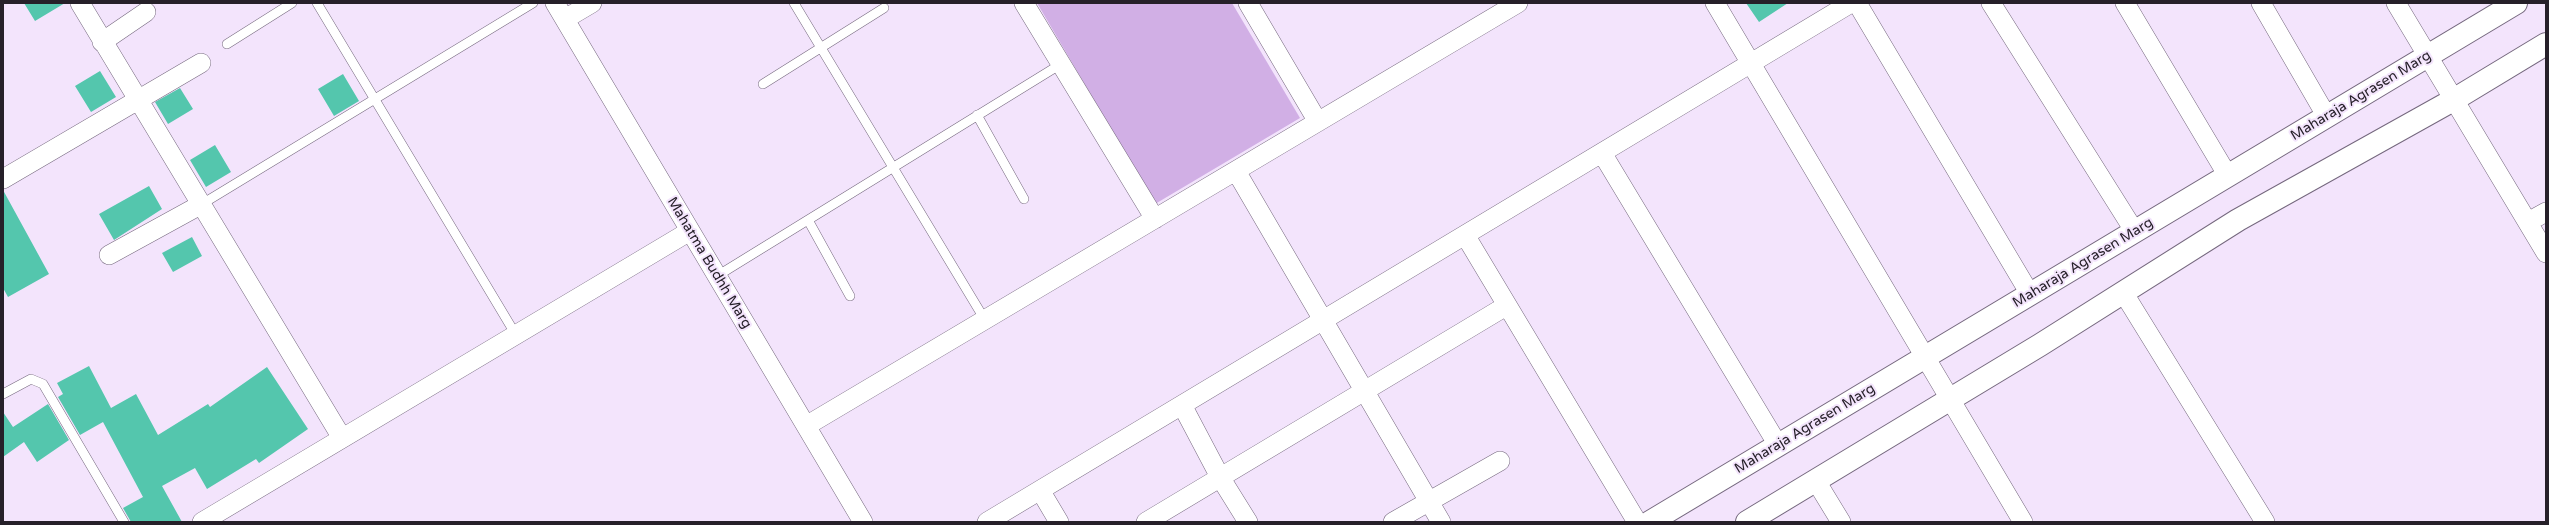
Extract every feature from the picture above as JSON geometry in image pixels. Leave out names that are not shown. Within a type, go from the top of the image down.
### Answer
[{"type":"street","points":[[80,3],[102,42],[139,99],[342,438]]},
{"type":"street","name":"Mahatma Budhh Marg","points":[[555,3],[863,522]]},
{"type":"street","points":[[564,19],[592,3]]},
{"type":"street","points":[[1024,3],[1155,219]]},
{"type":"street","points":[[1248,3],[1318,122]]},
{"type":"street","points":[[806,426],[1518,3]]},
{"type":"street","points":[[1715,3],[2023,522]]},
{"type":"street","points":[[987,522],[1851,3]]},
{"type":"street","points":[[1857,3],[2030,294]]},
{"type":"street","points":[[1991,3],[2135,232]]},
{"type":"street","points":[[2125,3],[2228,176]]},
{"type":"street","points":[[2260,3],[2327,117]]},
{"type":"street","points":[[2396,3],[2455,99],[2546,253]]},
{"type":"street","name":"Maharaja Agrasen Marg","points":[[1650,522],[2516,3]]},
{"type":"street","points":[[102,42],[146,12]]},
{"type":"street","points":[[1747,522],[1816,481],[2238,220],[2545,47]]},
{"type":"street","points":[[3,179],[201,63]]},
{"type":"street","points":[[1602,153],[1778,445]]},
{"type":"street","points":[[1236,171],[1441,522]]},
{"type":"street","points":[[109,255],[202,204]]},
{"type":"street","points":[[2528,222],[2546,212]]},
{"type":"street","points":[[202,522],[690,231]]},
{"type":"street","points":[[1465,235],[1636,522]]},
{"type":"street","points":[[2123,292],[2265,522]]},
{"type":"street","points":[[1146,522],[1506,306]]},
{"type":"street","points":[[1182,405],[1220,477],[1248,522]]},
{"type":"street","points":[[1393,522],[1500,461]]},
{"type":"street","points":[[1816,481],[1841,522]]},
{"type":"street","points":[[1040,490],[1059,522]]},
{"type":"lane","points":[[227,44],[292,3]]},
{"type":"lane","points":[[316,3],[516,335]]},
{"type":"lane","points":[[202,204],[533,3]]},
{"type":"lane","points":[[794,3],[985,320]]},
{"type":"lane","points":[[763,84],[884,8]]},
{"type":"lane","points":[[717,276],[1061,64]]},
{"type":"lane","points":[[977,115],[1024,199]]},
{"type":"lane","points":[[808,220],[850,296]]},
{"type":"lane","points":[[3,394],[31,379],[43,384],[124,522]]},
{"type":"shaded area","points":[[1037,3],[1232,3],[1300,118],[1155,204]]},
{"type":"building","points":[[24,3],[65,3],[35,21]]},
{"type":"building","points":[[1746,3],[1788,3],[1759,22]]},
{"type":"building","points":[[100,71],[116,97],[91,112],[75,86]]},
{"type":"building","points":[[343,74],[359,101],[334,116],[318,89]]},
{"type":"building","points":[[180,88],[193,109],[168,124],[155,102]]},
{"type":"building","points":[[215,145],[231,172],[206,187],[190,160]]},
{"type":"building","points":[[149,186],[162,209],[114,240],[99,214]]},
{"type":"building","points":[[3,190],[49,274],[8,297],[3,288]]},
{"type":"building","points":[[192,237],[202,256],[173,272],[162,253]]},
{"type":"building","points":[[89,366],[111,408],[136,394],[158,435],[208,404],[210,407],[267,367],[308,429],[259,463],[256,459],[207,489],[195,468],[162,486],[182,522],[131,522],[123,508],[143,497],[103,422],[80,435],[58,397],[63,394],[57,383]]},
{"type":"building","points":[[48,404],[69,440],[37,462],[24,442],[3,457],[3,412],[13,427]]}]
